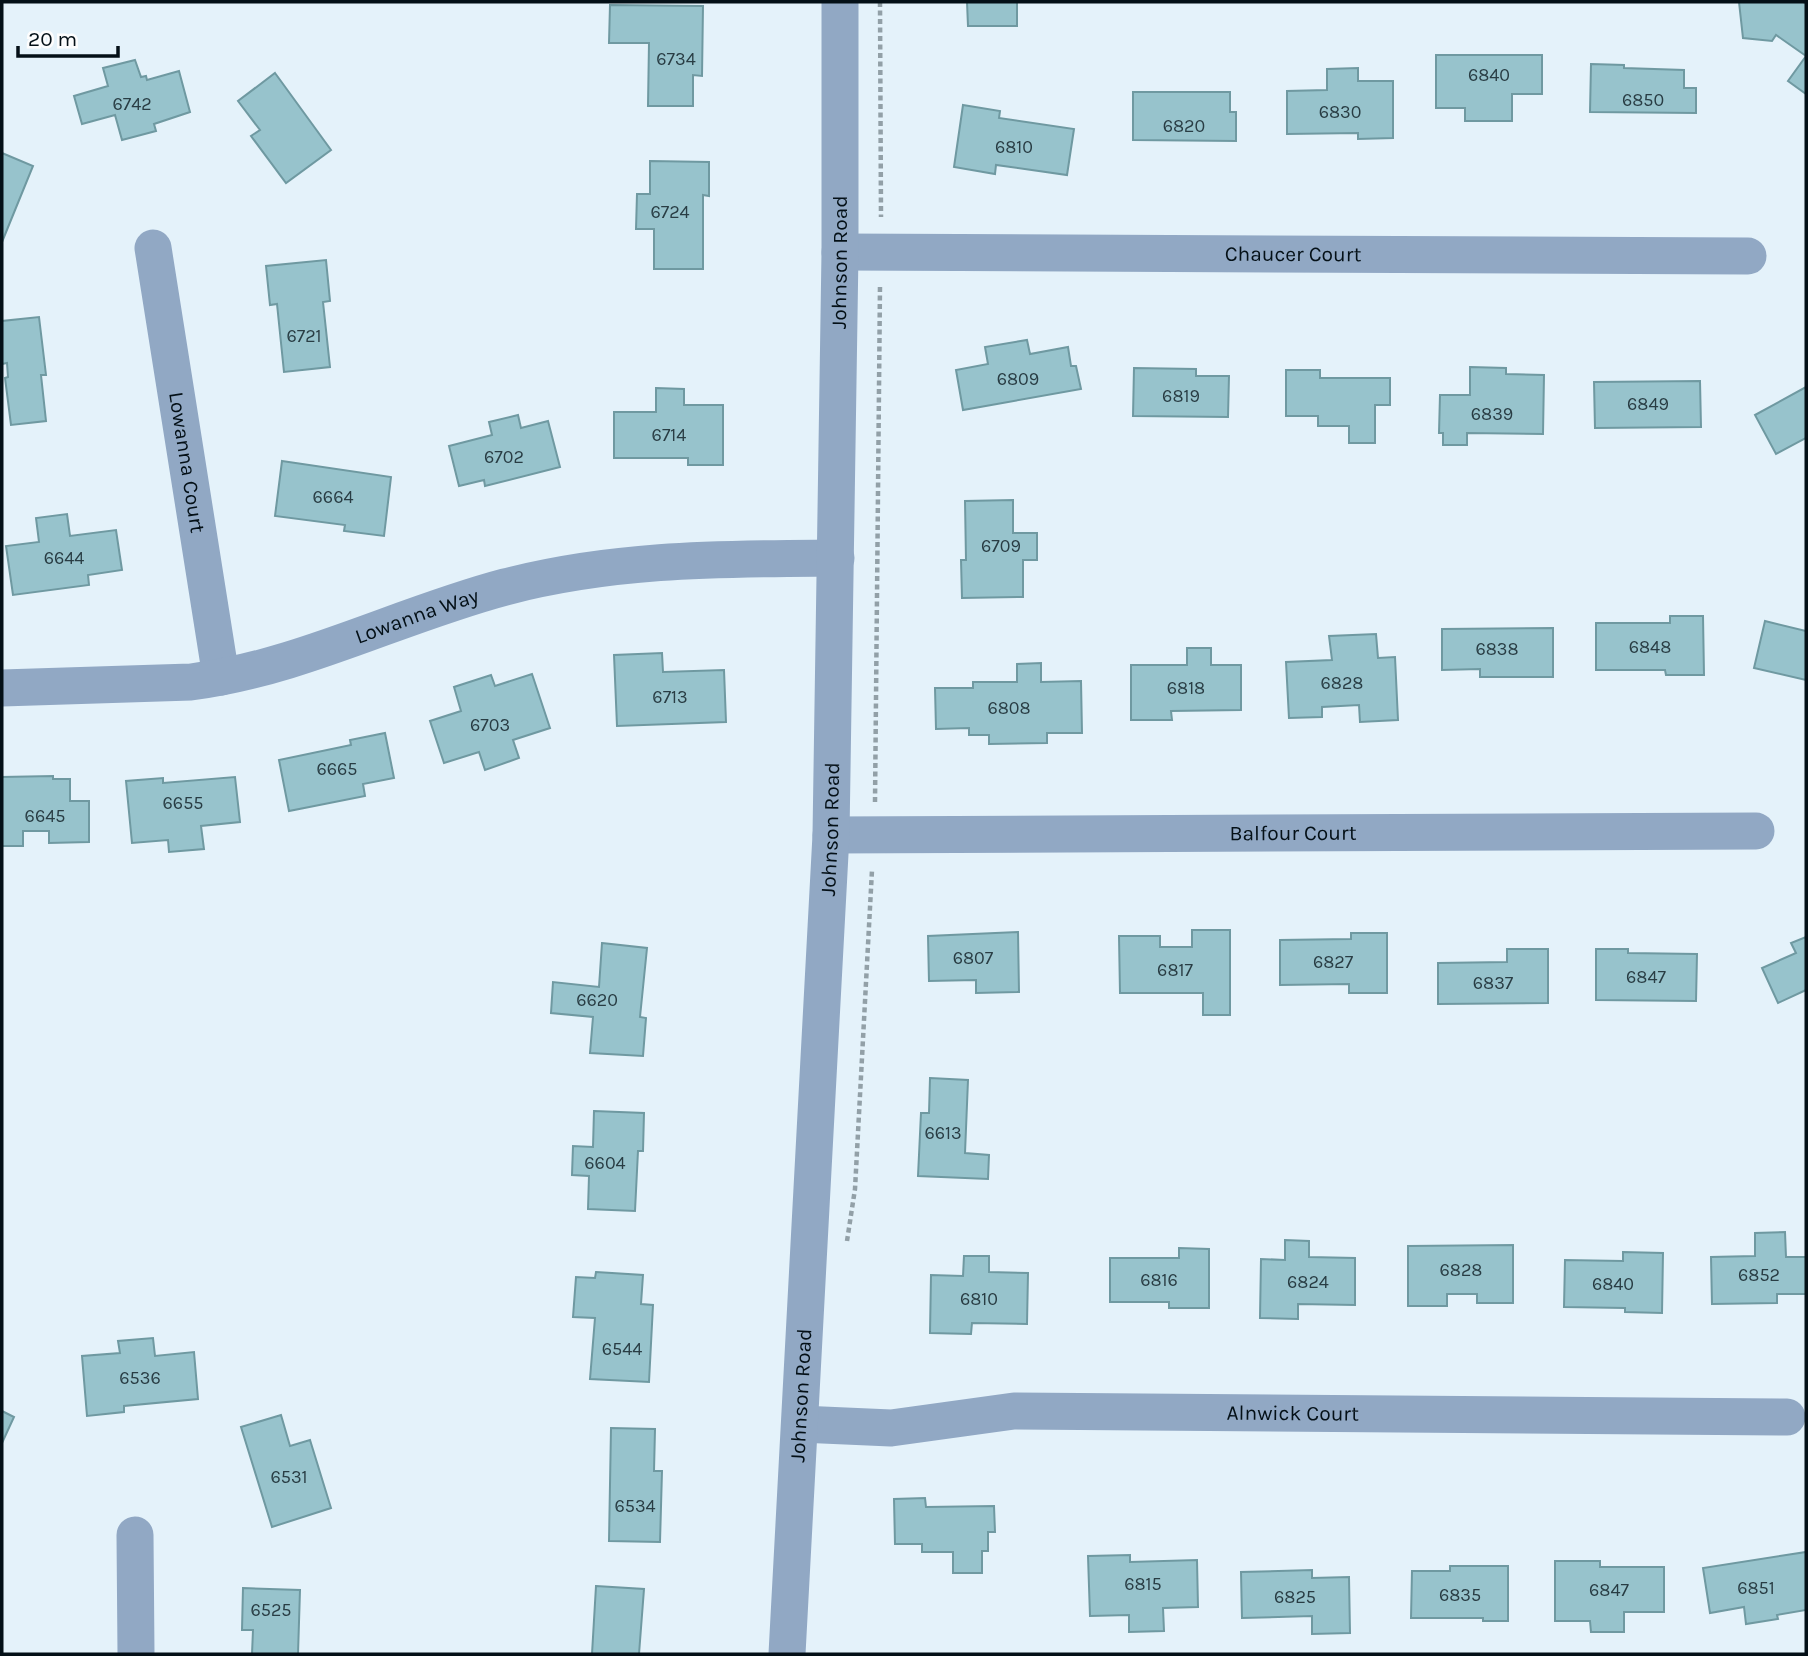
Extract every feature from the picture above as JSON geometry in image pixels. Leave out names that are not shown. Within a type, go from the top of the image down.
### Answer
[{"type":"street","name":"Johnson Road","points":[[787,1654],[831,835],[840,252],[840,2]]},
{"type":"street","name":"Lowanna Court","points":[[153,248],[221,677]]},
{"type":"street","name":"Chaucer Court","points":[[840,252],[1748,256]]},
{"type":"street","name":"Lowanna Way","points":[[2,688],[191,682],[221,677],[280,663],[503,588],[578,571],[684,560],[836,558]]},
{"type":"street","name":"Balfour Court","points":[[831,835],[1756,831]]},
{"type":"street","name":"Alnwick Court","points":[[800,1424],[891,1428],[1014,1411],[1787,1417]]},
{"type":"street","points":[[135,1535],[136,1654]]},
{"type":"building","points":[[967,2],[1017,2],[1017,26],[968,26]]},
{"type":"building","points":[[1739,2],[1806,4],[1806,56],[1776,35],[1772,41],[1743,38]]},
{"type":"building","points":[[610,5],[703,6],[702,76],[693,75],[693,106],[648,106],[649,43],[609,43]]},
{"type":"building","points":[[1436,55],[1542,55],[1542,94],[1512,94],[1512,121],[1465,121],[1465,108],[1436,108]]},
{"type":"building","points":[[1806,56],[1806,94],[1788,81]]},
{"type":"building","points":[[135,60],[141,77],[146,76],[147,80],[179,71],[190,112],[154,124],[156,131],[122,140],[115,115],[82,124],[74,96],[108,86],[103,68]]},
{"type":"building","points":[[1591,64],[1684,70],[1684,88],[1696,88],[1696,113],[1590,112]]},
{"type":"building","points":[[1358,68],[1358,81],[1393,81],[1393,138],[1358,139],[1358,133],[1287,134],[1287,91],[1327,90],[1327,69]]},
{"type":"building","points":[[275,73],[331,150],[286,183],[251,136],[260,130],[238,101]]},
{"type":"building","points":[[1133,92],[1230,92],[1230,112],[1236,112],[1236,141],[1133,140]]},
{"type":"building","points":[[963,105],[1000,111],[999,118],[1074,129],[1067,175],[996,165],[995,174],[954,167]]},
{"type":"building","points":[[2,153],[33,166],[2,242]]},
{"type":"building","points":[[650,161],[709,162],[709,196],[703,195],[703,269],[654,269],[654,229],[636,229],[637,194],[650,194]]},
{"type":"building","points":[[326,260],[330,301],[323,302],[330,367],[284,372],[277,304],[270,305],[266,266]]},
{"type":"building","points":[[39,317],[46,375],[41,375],[46,421],[11,425],[5,378],[8,377],[7,363],[2,364],[2,321]]},
{"type":"building","points":[[1027,340],[1030,354],[1068,347],[1071,366],[1076,366],[1081,389],[963,410],[956,370],[988,364],[985,347]]},
{"type":"building","points":[[1470,367],[1506,368],[1506,374],[1544,375],[1543,434],[1467,433],[1467,445],[1443,445],[1443,433],[1439,433],[1440,395],[1470,395]]},
{"type":"building","points":[[1134,368],[1196,369],[1196,376],[1229,376],[1228,417],[1133,416]]},
{"type":"building","points":[[1286,370],[1320,370],[1320,378],[1390,378],[1390,405],[1375,405],[1375,443],[1349,443],[1349,426],[1318,426],[1318,416],[1286,416]]},
{"type":"building","points":[[1700,381],[1701,427],[1595,428],[1594,382]]},
{"type":"building","points":[[1806,387],[1806,438],[1776,454],[1755,415]]},
{"type":"building","points":[[656,388],[684,389],[684,405],[723,405],[723,465],[688,465],[688,458],[614,458],[614,412],[656,412]]},
{"type":"building","points":[[518,415],[521,428],[548,421],[560,467],[485,486],[484,480],[459,486],[449,446],[492,435],[489,422]]},
{"type":"building","points":[[282,461],[391,477],[384,536],[344,531],[345,525],[275,516]]},
{"type":"building","points":[[1013,500],[1013,533],[1037,533],[1037,560],[1023,560],[1023,597],[962,598],[961,560],[966,560],[965,501]]},
{"type":"building","points":[[67,514],[70,536],[116,530],[122,570],[88,575],[89,585],[13,595],[6,546],[39,542],[36,518]]},
{"type":"building","points":[[1670,616],[1703,616],[1704,675],[1666,675],[1665,670],[1596,670],[1596,623],[1670,623]]},
{"type":"building","points":[[1765,621],[1806,631],[1806,680],[1754,668]]},
{"type":"building","points":[[1553,628],[1553,677],[1480,677],[1480,669],[1442,670],[1442,629]]},
{"type":"building","points":[[1376,634],[1378,658],[1395,657],[1398,720],[1360,722],[1359,705],[1322,707],[1322,717],[1289,718],[1286,662],[1332,660],[1329,636]]},
{"type":"building","points":[[1187,648],[1211,648],[1211,665],[1241,665],[1241,710],[1171,711],[1172,720],[1131,720],[1131,665],[1187,665]]},
{"type":"building","points":[[662,653],[663,672],[724,670],[726,722],[617,726],[614,655]]},
{"type":"building","points":[[1041,663],[1041,682],[1081,681],[1082,733],[1047,733],[1047,743],[989,744],[989,735],[969,735],[969,728],[936,729],[935,688],[973,688],[973,682],[1017,682],[1017,664]]},
{"type":"building","points":[[532,674],[550,728],[513,740],[519,758],[485,770],[479,752],[444,763],[430,721],[461,711],[454,687],[491,675],[495,686]]},
{"type":"building","points":[[385,733],[394,778],[363,784],[365,796],[289,811],[279,760],[351,745],[350,740]]},
{"type":"building","points":[[53,776],[53,779],[70,779],[70,801],[89,801],[89,842],[49,843],[49,831],[23,831],[23,846],[2,846],[2,777]]},
{"type":"building","points":[[235,777],[240,822],[201,826],[204,849],[169,852],[168,840],[132,843],[126,781],[163,778],[163,783]]},
{"type":"building","points":[[1192,930],[1230,930],[1230,1015],[1203,1015],[1203,993],[1120,993],[1119,936],[1160,936],[1160,947],[1192,947]]},
{"type":"building","points":[[1018,932],[1019,992],[976,993],[976,980],[929,981],[928,936]]},
{"type":"building","points":[[1351,933],[1387,933],[1387,993],[1349,993],[1349,984],[1280,985],[1280,940],[1351,939]]},
{"type":"building","points":[[1806,937],[1806,990],[1778,1003],[1762,968],[1796,953],[1791,943]]},
{"type":"building","points":[[602,943],[647,948],[640,1017],[646,1018],[643,1056],[590,1053],[593,1017],[551,1013],[553,982],[599,987]]},
{"type":"building","points":[[1507,949],[1548,949],[1548,1003],[1438,1004],[1438,963],[1507,962]]},
{"type":"building","points":[[1596,949],[1628,949],[1628,953],[1697,954],[1696,1001],[1596,1000]]},
{"type":"building","points":[[930,1078],[968,1080],[965,1153],[989,1155],[988,1179],[918,1176],[921,1113],[929,1113]]},
{"type":"building","points":[[594,1111],[644,1113],[643,1151],[638,1151],[635,1211],[588,1209],[589,1176],[572,1175],[573,1146],[593,1147]]},
{"type":"building","points":[[1785,1232],[1786,1257],[1806,1257],[1806,1294],[1777,1294],[1777,1303],[1712,1304],[1711,1257],[1755,1256],[1755,1233]]},
{"type":"building","points":[[1285,1240],[1309,1241],[1309,1257],[1355,1258],[1355,1305],[1298,1304],[1298,1319],[1260,1318],[1261,1259],[1285,1260]]},
{"type":"building","points":[[1513,1245],[1513,1303],[1477,1303],[1477,1294],[1447,1294],[1447,1306],[1408,1306],[1408,1246]]},
{"type":"building","points":[[1179,1248],[1209,1249],[1209,1308],[1169,1308],[1169,1302],[1110,1302],[1110,1258],[1179,1258]]},
{"type":"building","points":[[1623,1252],[1663,1253],[1662,1313],[1625,1312],[1625,1308],[1564,1307],[1565,1260],[1623,1261]]},
{"type":"building","points":[[964,1256],[989,1256],[989,1272],[1028,1273],[1027,1324],[972,1323],[971,1334],[930,1333],[931,1275],[963,1276]]},
{"type":"building","points":[[596,1272],[643,1275],[641,1304],[653,1305],[649,1382],[590,1379],[595,1318],[573,1317],[576,1277],[595,1278]]},
{"type":"building","points":[[153,1338],[155,1356],[194,1352],[198,1399],[124,1406],[124,1412],[87,1416],[82,1356],[120,1353],[118,1341]]},
{"type":"building","points":[[2,1411],[14,1417],[2,1443]]},
{"type":"building","points":[[281,1415],[290,1446],[310,1440],[331,1508],[272,1527],[241,1427]]},
{"type":"building","points":[[611,1428],[655,1429],[654,1471],[662,1471],[660,1542],[609,1541]]},
{"type":"building","points":[[925,1498],[926,1507],[994,1506],[995,1532],[988,1532],[988,1551],[982,1551],[982,1573],[953,1573],[953,1552],[922,1552],[922,1544],[895,1544],[894,1499]]},
{"type":"building","points":[[1806,1552],[1806,1610],[1777,1615],[1778,1619],[1746,1624],[1744,1607],[1710,1613],[1703,1568]]},
{"type":"building","points":[[1130,1555],[1130,1562],[1197,1560],[1198,1607],[1163,1608],[1164,1631],[1129,1632],[1129,1615],[1090,1616],[1088,1556]]},
{"type":"building","points":[[1555,1561],[1600,1561],[1600,1567],[1664,1567],[1664,1612],[1624,1612],[1624,1632],[1591,1632],[1590,1621],[1555,1621]]},
{"type":"building","points":[[1450,1566],[1508,1566],[1508,1621],[1483,1621],[1483,1618],[1411,1618],[1412,1571],[1450,1571]]},
{"type":"building","points":[[1312,1570],[1312,1578],[1349,1577],[1350,1633],[1312,1634],[1312,1616],[1242,1618],[1241,1572]]},
{"type":"building","points":[[596,1586],[644,1589],[639,1654],[592,1654]]},
{"type":"building","points":[[243,1588],[300,1590],[298,1654],[252,1654],[253,1630],[242,1630]]}]
